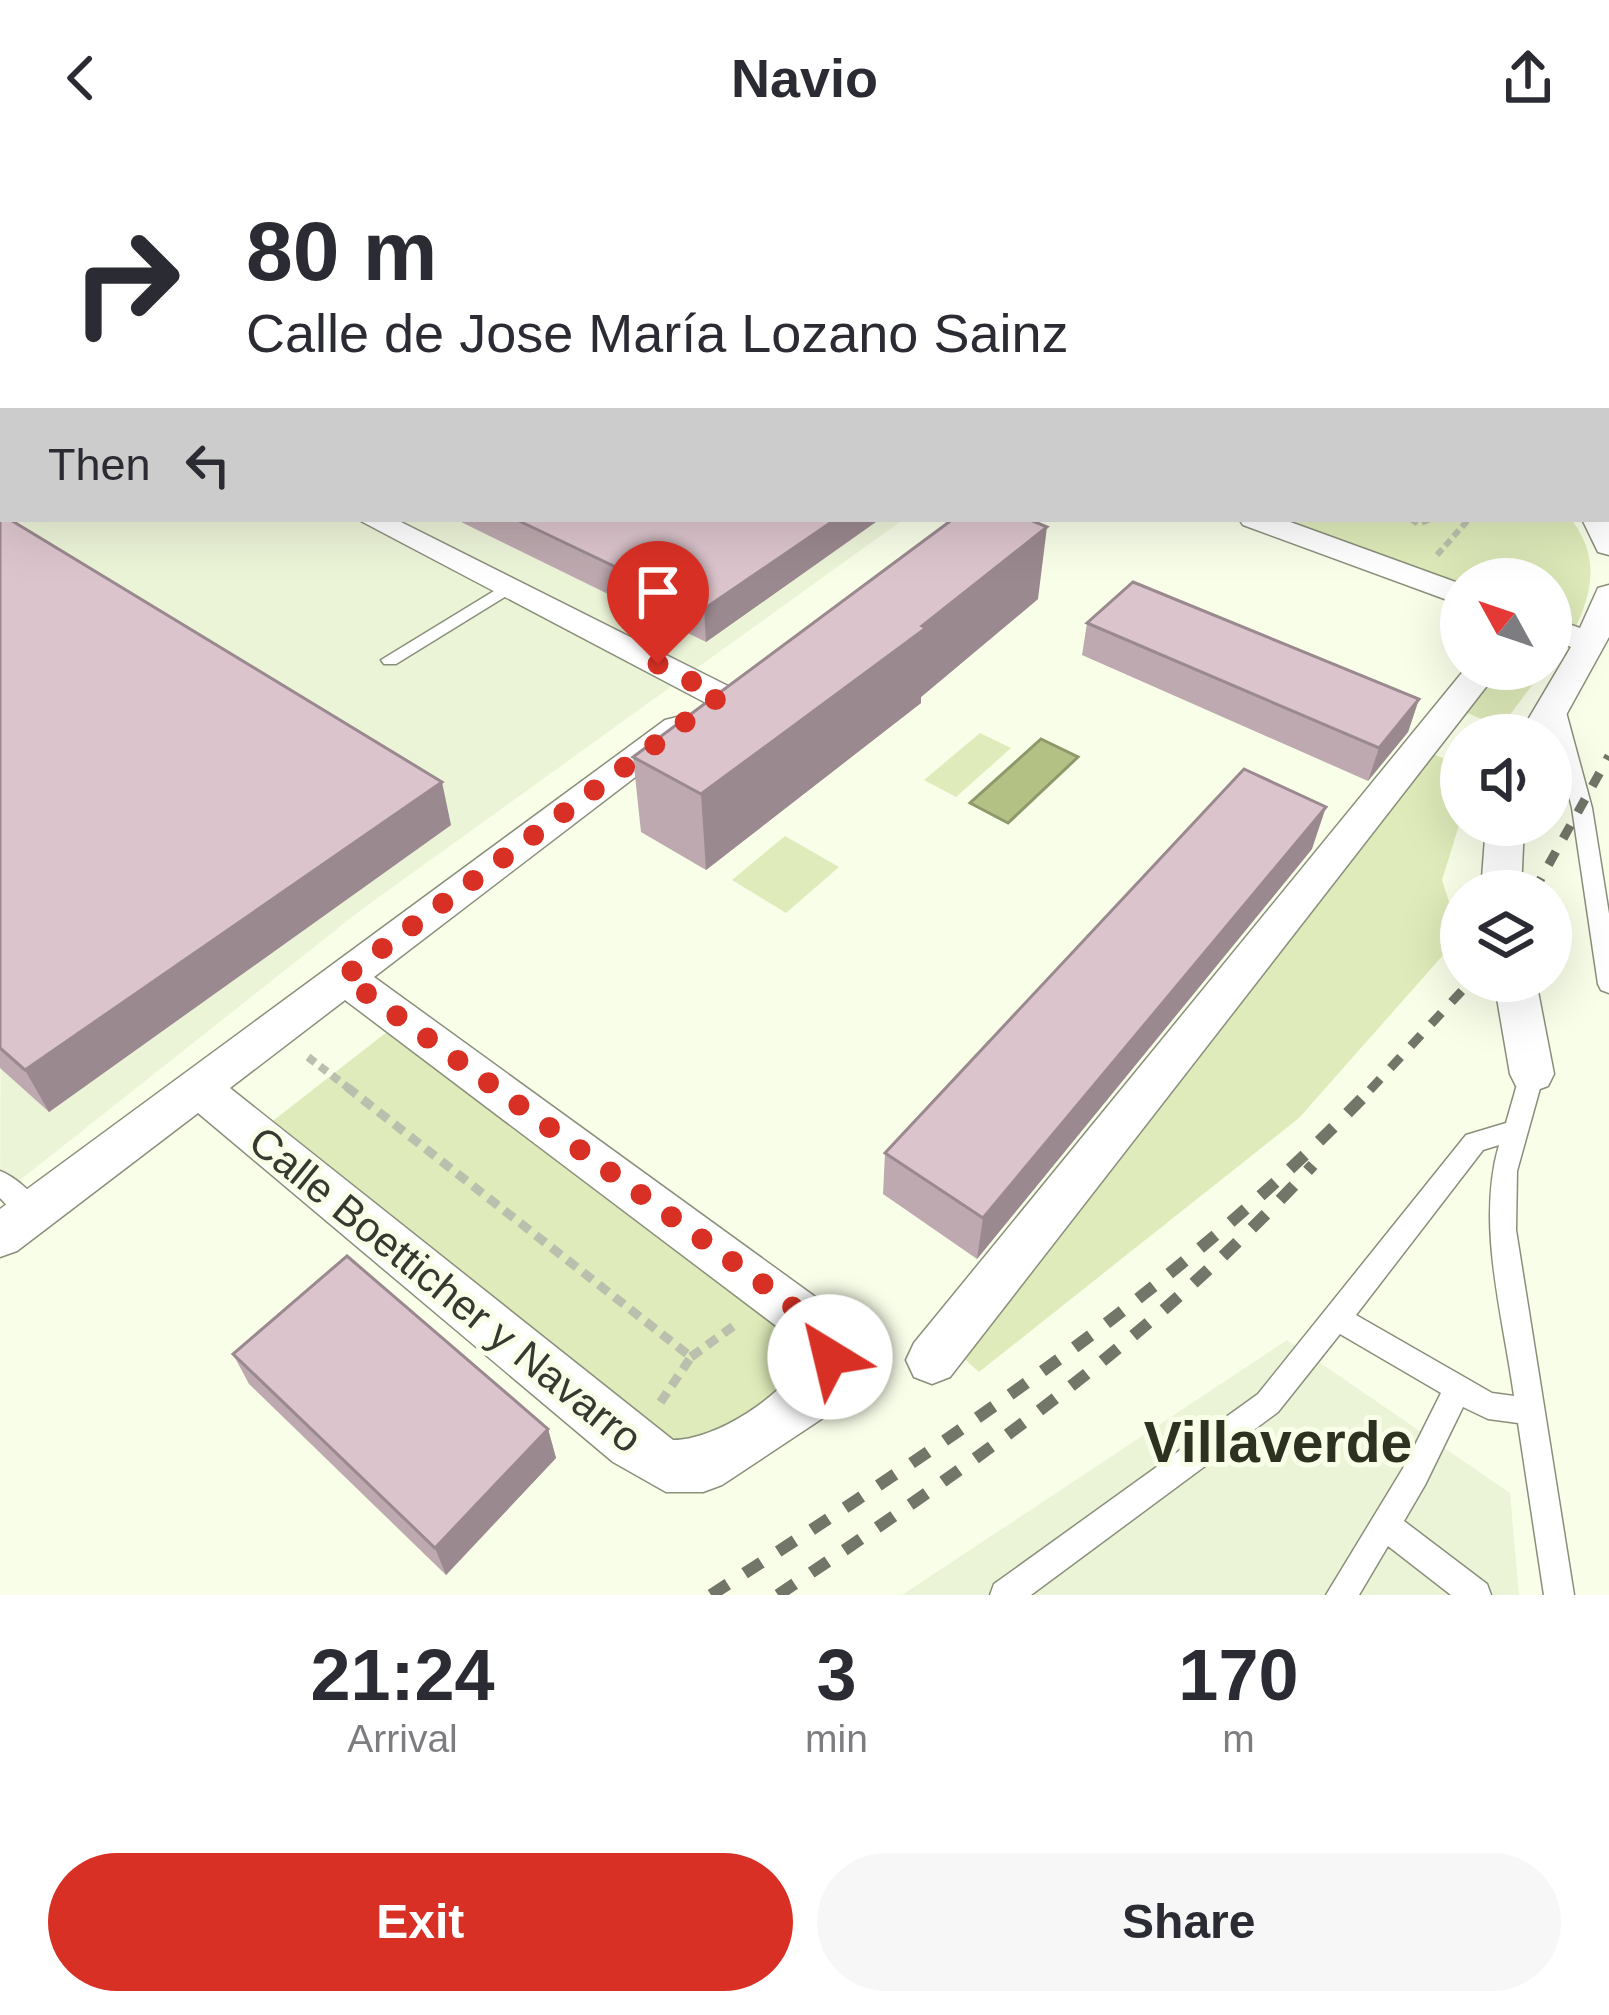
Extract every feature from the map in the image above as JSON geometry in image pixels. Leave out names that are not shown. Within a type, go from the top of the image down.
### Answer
[{"type":"street","points":[[378,522],[720,696]]},
{"type":"street","points":[[1262,522],[1440,587]]},
{"type":"street","points":[[1547,714],[1590,643],[1609,595]]},
{"type":"street","points":[[1572,636],[1590,643]]},
{"type":"street","points":[[0,1236],[757,667]]},
{"type":"street","points":[[932,1360],[1466,690]]},
{"type":"street","name":"Calle Boetticher y Navarro","points":[[198,1087],[632,1444],[666,1466],[703,1466],[811,1397],[830,1357],[814,1325],[344,977]]},
{"type":"street","points":[[1519,1002],[1532,1074]]},
{"type":"lane","points":[[390,661],[508,588]]},
{"type":"lane","points":[[1553,701],[1582,808],[1609,984]]},
{"type":"lane","points":[[1532,1074],[1504,1171],[1504,1230],[1559,1595]]},
{"type":"lane","points":[[1005,1595],[1268,1403],[1474,1142],[1516,1130]]},
{"type":"lane","points":[[0,1182],[32,1212]]},
{"type":"lane","points":[[1337,1318],[1488,1406],[1529,1411]]},
{"type":"lane","points":[[1341,1595],[1385,1525],[1457,1388]]},
{"type":"lane","points":[[1385,1525],[1476,1595]]},
{"type":"path","points":[[273,1030],[691,1357],[632,1444]]},
{"type":"shaded area","points":[[3,522],[900,522],[361,910],[0,1196]]},
{"type":"shaded area","points":[[1275,522],[1573,522],[1590,561],[1586,602],[1574,631],[1572,558],[1440,558],[1440,582]]},
{"type":"shaded area","points":[[1478,690],[1528,690],[1511,714],[1462,711]]},
{"type":"shaded area","points":[[980,733],[1011,748],[956,797],[924,780]]},
{"type":"shaded area","points":[[1041,739],[1078,757],[1008,823],[970,803]]},
{"type":"shaded area","points":[[1431,753],[1440,757],[1440,846],[1453,846],[1445,870],[1440,870],[1440,959],[1299,1118],[979,1372],[963,1358]]},
{"type":"shaded area","points":[[785,836],[839,867],[786,913],[732,880]]},
{"type":"shaded area","points":[[392,1028],[788,1319],[807,1351],[795,1390],[685,1452],[265,1127]]},
{"type":"shaded area","points":[[1287,1340],[1510,1493],[1519,1595],[902,1595]]},
{"type":"building","points":[[0,522],[14,522],[442,782],[25,1070],[0,1048]]},
{"type":"building","points":[[521,522],[832,522],[704,609]]},
{"type":"building","points":[[949,522],[1035,522],[1047,527],[922,626],[926,628],[701,794],[633,757]]},
{"type":"building","points":[[1133,582],[1419,699],[1379,748],[1087,623]]},
{"type":"building","points":[[1244,769],[1326,807],[983,1218],[885,1153]]},
{"type":"building","points":[[347,1256],[548,1429],[435,1548],[233,1354]]},
{"type":"railway","points":[[1546,870],[1609,756]]},
{"type":"railway","points":[[1370,1090],[1452,1002]]},
{"type":"railway","points":[[711,1595],[1057,1361],[1221,1231],[1370,1090]]},
{"type":"railway","points":[[778,1595],[1059,1396],[1190,1286],[1313,1165]]},
{"type":"district","name":"Villaverde","points":[[1278,1442]]},
{"type":"route","points":[[658,664],[720,696],[344,977],[777,1294],[814,1325],[830,1357]]}]
